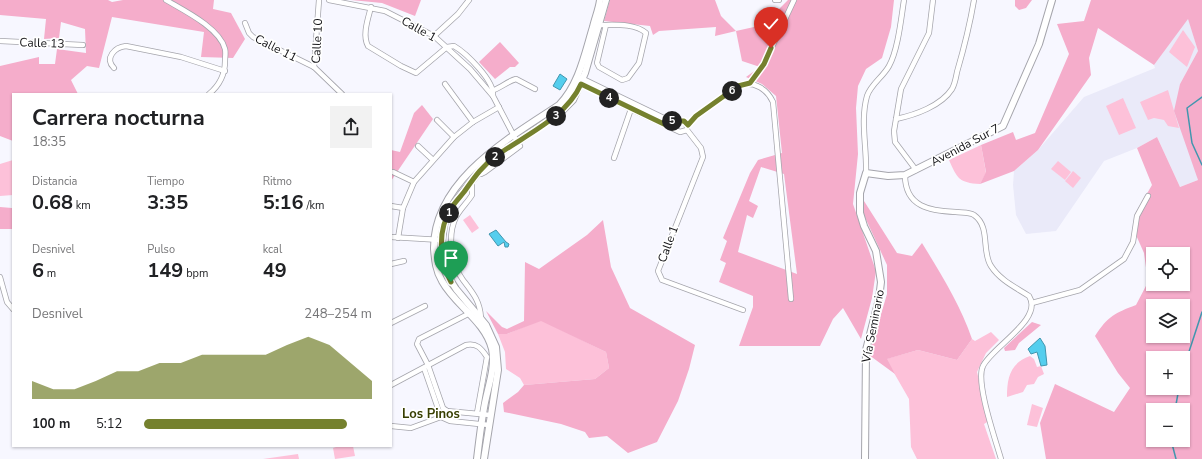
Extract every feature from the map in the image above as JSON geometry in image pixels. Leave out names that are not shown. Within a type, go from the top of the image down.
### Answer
[{"type":"main road","points":[[477,459],[482,424],[480,414],[492,371],[492,350],[486,335],[451,296],[440,279],[435,264],[434,240],[442,210],[456,188],[484,158],[513,135],[559,105],[570,91],[587,47],[600,0]]},
{"type":"main road","points":[[484,459],[498,360],[495,341],[481,318],[447,276],[442,258],[441,240],[444,224],[452,206],[472,180],[488,163],[518,144],[561,112],[573,100],[582,81],[603,24],[606,0]]},
{"type":"main road","name":"Avenida Sur 7","points":[[866,173],[888,176],[905,175],[1003,126],[1039,44],[1052,0]]},
{"type":"main road","name":"Vía Seminario","points":[[865,459],[866,350],[879,299],[881,282],[876,251],[864,226],[860,213],[860,194],[866,173]]},
{"type":"street","points":[[166,0],[199,21],[220,39],[225,50],[225,71],[220,82],[210,93]]},
{"type":"street","name":"Calle 10","points":[[319,0],[314,67],[341,93]]},
{"type":"street","name":"Calle 1","points":[[329,0],[385,11],[434,36],[448,47],[492,96],[518,144]]},
{"type":"street","points":[[575,78],[669,123],[680,132],[687,127],[696,116],[738,86],[750,83],[764,64],[794,0]]},
{"type":"street","points":[[866,173],[864,140],[865,106],[870,88],[888,67],[893,56],[904,0]]},
{"type":"street","points":[[916,170],[893,137],[901,89],[929,33],[933,0]]},
{"type":"street","points":[[896,119],[910,116],[933,106],[944,98],[952,88],[963,54],[974,0]]},
{"type":"street","points":[[434,36],[468,2]]},
{"type":"street","points":[[370,7],[365,40],[368,46],[401,66],[416,73],[451,45],[457,47],[482,73],[494,90]]},
{"type":"street","name":"Calle 11","points":[[245,23],[249,33],[253,37],[314,67]]},
{"type":"street","points":[[603,24],[635,27],[646,32],[639,63],[628,78],[622,80],[599,67],[597,63],[603,24]]},
{"type":"street","name":"Calle 13","points":[[0,41],[83,45]]},
{"type":"street","points":[[114,68],[110,59],[112,54],[120,46],[126,46],[181,57],[225,71]]},
{"type":"street","points":[[494,90],[502,88],[512,80],[516,79],[534,89]]},
{"type":"street","points":[[582,81],[631,109],[669,123],[684,121],[687,127]]},
{"type":"street","points":[[750,83],[767,92],[773,102],[792,299]]},
{"type":"street","points":[[445,84],[473,122]]},
{"type":"street","points":[[492,96],[494,90]]},
{"type":"street","points":[[398,238],[403,208],[414,182],[454,136],[473,122],[499,107]]},
{"type":"street","points":[[614,158],[631,109]]},
{"type":"street","points":[[437,120],[454,136]]},
{"type":"street","name":"Calle 1","points":[[687,127],[701,148],[703,157],[658,271],[659,275],[662,280],[743,310]]},
{"type":"street","points":[[418,146],[433,160]]},
{"type":"street","points":[[393,172],[414,182]]},
{"type":"street","points":[[905,175],[905,183],[909,193],[919,204],[937,211],[970,213],[978,219],[984,228],[988,260],[991,266],[1002,279],[1029,296],[1032,303],[1026,322],[991,355],[981,371],[981,385],[1002,459]]},
{"type":"street","points":[[472,180],[472,195],[455,219],[451,239],[455,266],[479,301],[481,318]]},
{"type":"street","points":[[1032,303],[1080,290],[1124,260],[1128,255],[1133,242],[1137,216],[1148,196]]},
{"type":"street","points":[[392,206],[403,208]]},
{"type":"street","points":[[392,237],[441,240]]},
{"type":"street","points":[[392,264],[404,261]]},
{"type":"street","points":[[0,278],[7,302],[12,308]]},
{"type":"street","points":[[392,322],[425,306]]},
{"type":"street","points":[[468,314],[417,341],[417,344],[440,403],[447,411],[490,415]]},
{"type":"street","points":[[392,384],[466,345],[474,344],[482,349],[487,357],[480,414]]},
{"type":"street","points":[[426,367],[441,418]]},
{"type":"street","points":[[392,426],[411,428],[441,418],[447,411]]},
{"type":"street","points":[[470,413],[470,423]]},
{"type":"street","points":[[441,418],[450,421],[489,425]]},
{"type":"shaded area","points":[[0,0],[108,0],[112,2],[123,0],[214,0],[213,9],[231,13],[245,39],[233,58],[201,57],[204,32],[112,17],[99,68],[87,66],[71,80],[78,93],[12,93],[12,141],[0,136],[0,66],[39,57],[39,64],[55,64],[57,49],[86,53],[85,29],[61,22],[59,38],[44,39],[46,19],[0,15]]},
{"type":"shaded area","points":[[351,0],[421,0],[415,16],[382,3]]},
{"type":"shaded area","points":[[610,0],[715,0],[721,16],[736,31],[715,36],[716,27],[659,31],[653,35],[650,26],[604,21]]},
{"type":"shaded area","points":[[788,0],[894,0],[891,27],[882,58],[866,69],[858,86],[856,108],[858,154],[853,204],[876,271],[872,298],[861,339],[843,308],[833,319],[820,346],[739,346],[753,307],[753,296],[719,282],[726,263],[720,260],[727,241],[723,238],[750,173],[758,160],[782,153],[776,96],[762,84],[746,77],[760,67],[742,61],[736,31],[772,23],[776,12]],"holes":[[[761,167],[784,174],[797,274],[738,252],[747,215],[753,218],[758,206],[749,201]]]},
{"type":"shaded area","points":[[1015,0],[1032,0],[1026,8],[1019,10],[1015,6]]},
{"type":"shaded area","points":[[1091,0],[1202,0],[1202,459],[1046,459],[1040,423],[1055,384],[1114,412],[1130,388],[1118,373],[1095,336],[1104,324],[1112,316],[1136,305],[1146,286],[1146,291],[1190,291],[1190,247],[1146,247],[1146,268],[1144,253],[1136,235],[1135,214],[1152,185],[1137,148],[1157,137],[1180,187],[1198,180],[1174,111],[1180,84],[1198,51],[1188,19],[1154,65],[1098,28],[1089,58],[1091,75],[1038,150],[1014,171],[980,184],[986,172],[981,145],[1013,132],[1016,140],[1035,133],[1069,54],[1057,24],[1084,21]]},
{"type":"shaded area","points":[[1188,18],[1198,51],[1180,84],[1198,180],[1180,187],[1157,137],[1137,148],[1104,161],[1056,231],[1026,234],[1016,215],[1013,185],[1014,171],[1038,150],[1084,97],[1155,68],[1154,65]]},
{"type":"shaded area","points":[[1183,30],[1195,47],[1187,67],[1169,52]]},
{"type":"shaded area","points":[[500,42],[519,63],[515,67],[510,67],[495,79],[479,62]]},
{"type":"shaded area","points":[[1168,90],[1179,128],[1168,126],[1164,120],[1154,118],[1148,120],[1140,102]]},
{"type":"shaded area","points":[[1123,98],[1136,128],[1119,135],[1106,106]]},
{"type":"shaded area","points":[[422,105],[433,119],[392,180],[392,150],[400,152],[414,113]]},
{"type":"shaded area","points":[[981,145],[986,173],[980,184],[963,181],[954,171],[949,160]]},
{"type":"shaded area","points":[[12,160],[12,195],[0,196],[0,164]]},
{"type":"shaded area","points":[[1058,161],[1071,172],[1065,180],[1051,169]]},
{"type":"shaded area","points":[[1073,171],[1081,178],[1073,188],[1065,181]]},
{"type":"shaded area","points":[[864,201],[897,253],[912,256],[922,243],[943,278],[956,301],[972,339],[957,360],[918,350],[887,359],[895,374],[869,355],[887,294],[887,265],[863,213]]},
{"type":"shaded area","points":[[0,207],[12,208],[12,229],[0,229]]},
{"type":"shaded area","points":[[470,215],[479,228],[472,233],[463,220]]},
{"type":"shaded area","points":[[603,220],[611,267],[630,308],[695,345],[689,369],[678,401],[657,442],[628,453],[607,436],[589,438],[585,432],[561,424],[504,412],[503,403],[518,392],[524,385],[595,379],[609,368],[606,352],[541,321],[507,334],[498,334],[486,311],[502,327],[507,329],[524,321],[525,262],[539,269],[587,235]]},
{"type":"shaded area","points":[[541,320],[606,352],[609,368],[595,379],[524,385],[520,378],[506,369],[505,352],[498,334],[507,334]]},
{"type":"shaded area","points":[[1032,322],[1041,325],[1019,343],[1015,350],[1005,351],[1004,348]]},
{"type":"shaded area","points":[[991,332],[999,340],[986,353],[977,372],[989,421],[984,424],[996,459],[917,459],[911,447],[909,399],[886,359],[918,350],[957,360],[972,339],[975,341]]},
{"type":"shaded area","points":[[1030,356],[1034,359],[1037,367],[1041,366],[1044,374],[1038,377],[1034,384],[1027,385],[1023,392],[1007,397],[1011,372],[1018,363]]},
{"type":"shaded area","points":[[1032,404],[1043,408],[1037,427],[1027,425]]},
{"type":"shaded area","points":[[353,447],[355,456],[335,459],[333,448]]},
{"type":"shaded area","points":[[298,454],[299,459],[263,459]]},
{"type":"water","points":[[560,74],[567,79],[560,90],[553,86]]},
{"type":"water","points":[[496,230],[509,244],[508,247],[505,247],[504,242],[498,246],[489,234]]},
{"type":"water","points":[[1040,338],[1045,346],[1047,365],[1041,366],[1037,352],[1031,354],[1028,349]]},
{"type":"waterway","points":[[1202,97],[1187,108],[1192,143],[1202,165]]},
{"type":"waterway","points":[[1189,351],[1202,312]]},
{"type":"waterway","points":[[1176,403],[1178,395]]},
{"type":"waterway","points":[[1173,447],[1176,459]]},
{"type":"district","name":"Los Pinos","points":[[431,413]]},
{"type":"route","points":[[451,282],[444,267],[441,240],[444,224],[452,206],[481,169],[497,156],[561,112],[573,100],[581,84],[668,126],[670,121],[684,121],[688,125],[696,116],[738,86],[750,83],[764,64],[771,48]]}]
